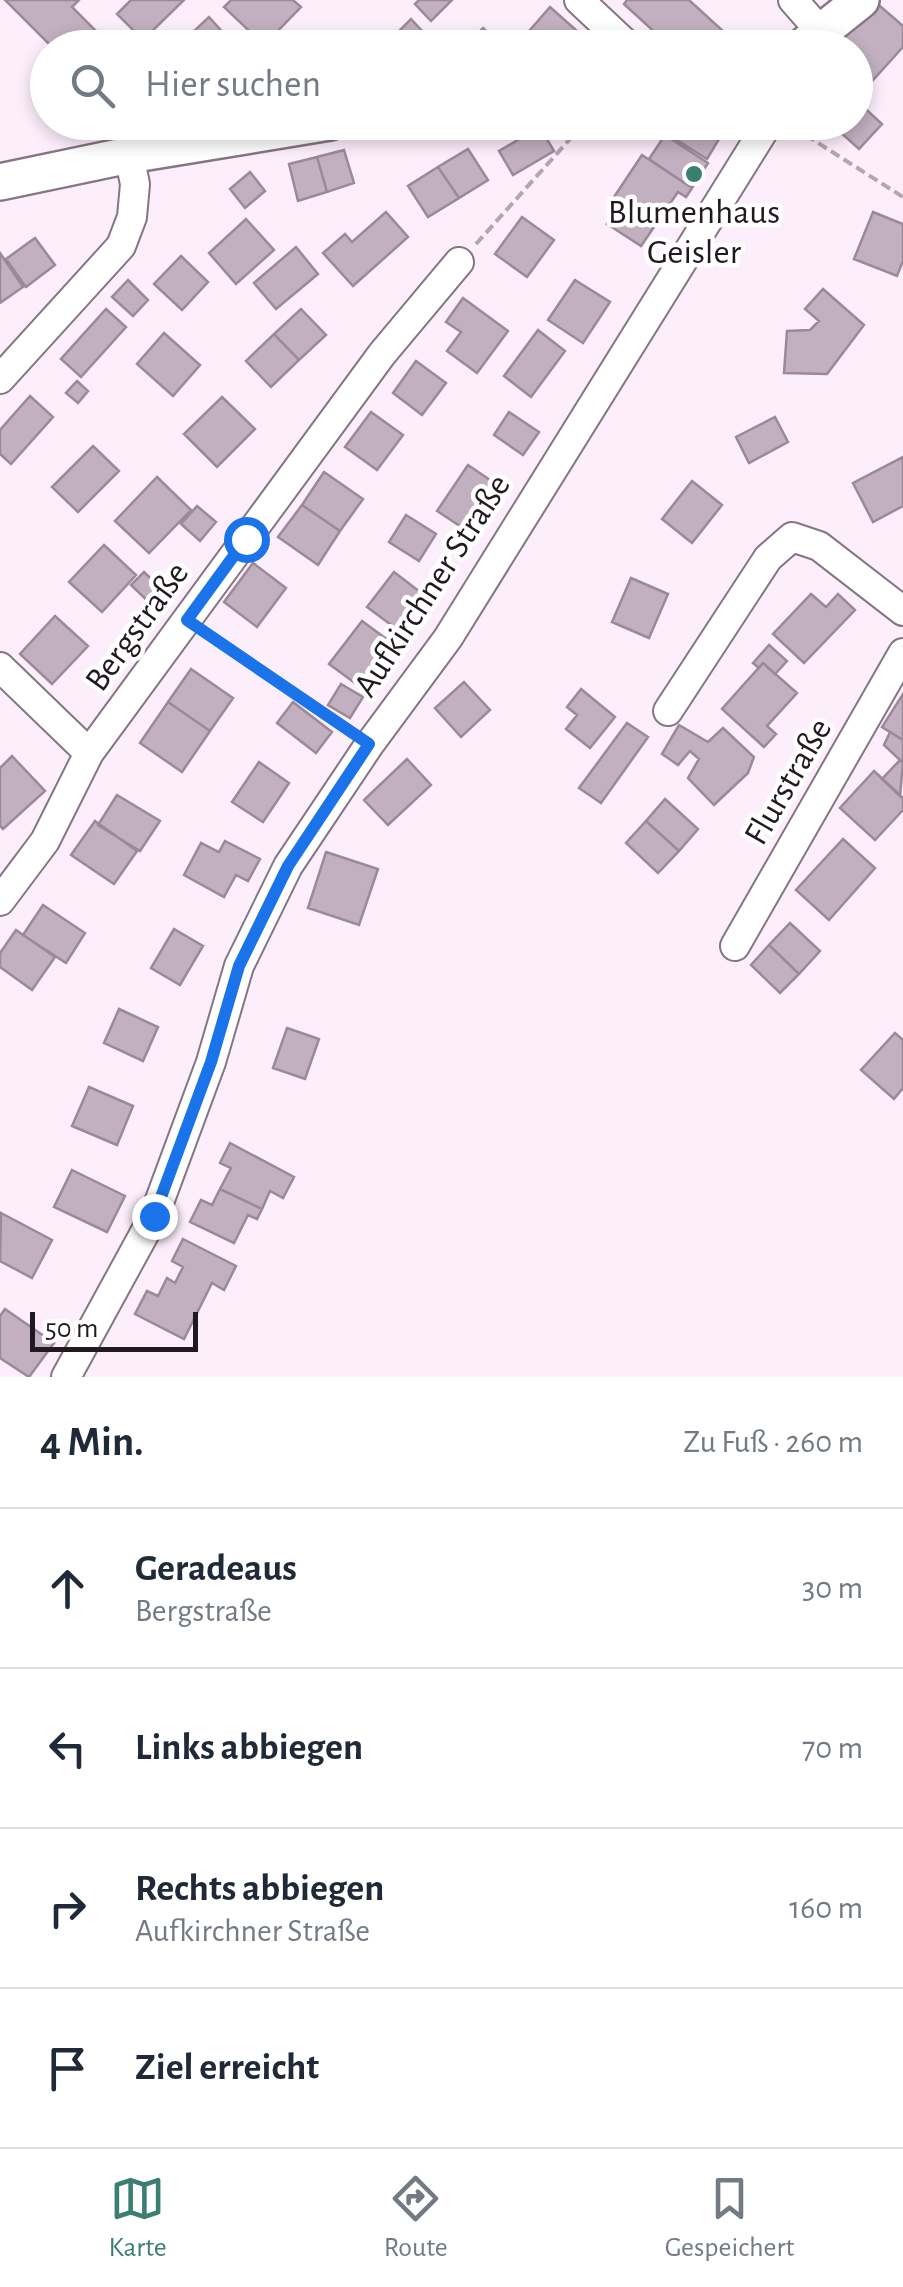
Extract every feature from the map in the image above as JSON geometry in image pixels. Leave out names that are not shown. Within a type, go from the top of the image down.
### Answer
[{"type":"main road","points":[[824,30],[860,0]]},
{"type":"main road","points":[[0,182],[220,140]]},
{"type":"street","points":[[579,0],[611,30]]},
{"type":"street","points":[[793,0],[807,30]]},
{"type":"street","name":"Aufkirchner Straße","points":[[66,1377],[154,1216],[211,1062],[239,966],[288,866],[369,744],[448,638],[758,140]]},
{"type":"street","points":[[0,379],[121,246],[132,217],[135,184],[129,155]]},
{"type":"street","name":"Bergstraße","points":[[0,901],[45,841],[89,753],[382,354],[459,262]]},
{"type":"street","points":[[668,711],[768,558],[792,537],[818,546],[903,611]]},
{"type":"street","name":"Flurstraße","points":[[735,946],[903,653]]},
{"type":"street","points":[[0,667],[89,753]]},
{"type":"path","points":[[459,262],[569,140]]},
{"type":"path","points":[[815,140],[903,197]]},
{"type":"path","points":[[187,620],[369,744]]},
{"type":"building","points":[[5,0],[79,0],[72,7],[95,30],[35,30]]},
{"type":"building","points":[[131,0],[184,0],[153,30],[133,30],[117,14]]},
{"type":"building","points":[[231,0],[293,0],[301,7],[279,30],[248,30],[224,7]]},
{"type":"building","points":[[419,0],[452,0],[431,21],[415,4]]},
{"type":"building","points":[[627,0],[689,0],[722,30],[652,30],[624,4]]},
{"type":"building","points":[[873,0],[903,26],[903,47],[873,80],[873,30],[846,30]]},
{"type":"building","points":[[550,7],[576,30],[530,30]]},
{"type":"building","points":[[209,17],[221,30],[195,30]]},
{"type":"building","points":[[411,19],[421,30],[400,30]]},
{"type":"building","points":[[873,116],[882,124],[873,134]]},
{"type":"building","points":[[518,140],[548,140],[554,151],[513,175],[499,151]]},
{"type":"building","points":[[662,140],[673,140],[708,163],[692,188],[649,159]]},
{"type":"building","points":[[677,140],[718,140],[707,159]]},
{"type":"building","points":[[849,140],[867,140],[859,149]]},
{"type":"building","points":[[468,149],[488,180],[459,198],[438,167]]},
{"type":"building","points":[[344,150],[354,183],[327,192],[317,157]]},
{"type":"building","points":[[642,155],[692,188],[686,197],[678,192],[641,246],[607,224],[620,204],[612,200]]},
{"type":"building","points":[[317,157],[327,192],[298,201],[289,164]]},
{"type":"building","points":[[438,167],[459,198],[428,217],[408,186]]},
{"type":"building","points":[[250,172],[265,191],[245,208],[230,189]]},
{"type":"building","points":[[386,212],[408,237],[353,286],[323,253],[345,234],[352,242]]},
{"type":"building","points":[[873,212],[903,224],[903,261],[897,276],[854,259]]},
{"type":"building","points":[[522,217],[554,240],[527,277],[495,254]]},
{"type":"building","points":[[246,219],[274,250],[236,284],[209,253]]},
{"type":"building","points":[[35,238],[55,265],[26,287],[6,259]]},
{"type":"building","points":[[296,247],[318,274],[276,309],[254,283]]},
{"type":"building","points":[[0,253],[23,287],[0,303]]},
{"type":"building","points":[[181,256],[208,282],[182,310],[154,284]]},
{"type":"building","points":[[128,280],[148,300],[133,316],[112,297]]},
{"type":"building","points":[[575,280],[610,302],[583,343],[548,320]]},
{"type":"building","points":[[823,289],[864,325],[827,374],[784,373],[787,331],[810,330],[819,321],[805,309]]},
{"type":"building","points":[[463,298],[508,331],[477,373],[447,351],[461,332],[446,322]]},
{"type":"building","points":[[106,309],[126,327],[81,377],[61,359]]},
{"type":"building","points":[[301,309],[326,335],[299,360],[274,334]]},
{"type":"building","points":[[538,330],[565,351],[531,397],[504,376]]},
{"type":"building","points":[[164,333],[200,365],[173,396],[137,364]]},
{"type":"building","points":[[274,334],[299,360],[271,387],[246,361]]},
{"type":"building","points":[[416,361],[446,383],[422,415],[393,393]]},
{"type":"building","points":[[77,381],[88,391],[78,403],[66,393]]},
{"type":"building","points":[[30,396],[53,417],[11,464],[0,454],[0,430]]},
{"type":"building","points":[[222,397],[255,429],[217,467],[184,434]]},
{"type":"building","points":[[371,412],[403,435],[377,470],[345,447]]},
{"type":"building","points":[[509,412],[539,432],[523,455],[494,435]]},
{"type":"building","points":[[775,417],[788,442],[749,463],[736,437]]},
{"type":"building","points":[[93,446],[119,471],[78,512],[52,487]]},
{"type":"building","points":[[903,457],[903,506],[873,522],[853,483]]},
{"type":"building","points":[[468,465],[496,484],[466,530],[437,511]]},
{"type":"building","points":[[324,472],[363,499],[340,531],[302,505]]},
{"type":"building","points":[[157,477],[191,510],[149,553],[115,521]]},
{"type":"building","points":[[692,481],[722,505],[692,543],[662,519]]},
{"type":"building","points":[[302,505],[340,531],[318,565],[278,537]]},
{"type":"building","points":[[197,506],[216,522],[200,541],[181,524]]},
{"type":"building","points":[[406,515],[436,534],[419,561],[389,542]]},
{"type":"building","points":[[104,545],[136,575],[102,612],[69,582]]},
{"type":"building","points":[[253,563],[286,588],[257,627],[224,602]]},
{"type":"building","points":[[144,572],[173,600],[160,613],[131,585]]},
{"type":"building","points":[[394,572],[424,595],[398,630],[367,607]]},
{"type":"building","points":[[631,578],[668,594],[649,638],[612,622]]},
{"type":"building","points":[[811,594],[826,607],[838,594],[855,610],[804,663],[773,634]]},
{"type":"building","points":[[55,616],[88,646],[52,684],[20,654]]},
{"type":"building","points":[[362,621],[392,643],[359,686],[329,664]]},
{"type":"building","points":[[769,645],[787,661],[775,674],[763,663],[759,668],[753,663]]},
{"type":"building","points":[[763,663],[797,693],[767,726],[776,734],[764,747],[722,709]]},
{"type":"building","points":[[191,669],[233,698],[210,731],[168,702]]},
{"type":"building","points":[[464,682],[490,710],[461,737],[435,708]]},
{"type":"building","points":[[341,684],[363,697],[350,718],[328,705]]},
{"type":"building","points":[[581,689],[615,717],[590,748],[566,729],[577,715],[567,707]]},
{"type":"building","points":[[903,694],[903,740],[882,727]]},
{"type":"building","points":[[168,702],[210,731],[182,772],[140,743]]},
{"type":"building","points":[[293,702],[332,732],[316,753],[277,723]]},
{"type":"building","points":[[627,723],[648,737],[601,803],[579,788]]},
{"type":"building","points":[[679,725],[708,742],[723,728],[754,757],[748,773],[714,805],[688,778],[699,759],[690,751],[678,765],[662,754]]},
{"type":"building","points":[[890,732],[903,740],[903,763],[884,745]]},
{"type":"building","points":[[12,756],[45,791],[3,829],[0,768]]},
{"type":"building","points":[[407,759],[431,785],[388,825],[364,800]]},
{"type":"building","points":[[900,760],[903,763],[900,796],[882,779]]},
{"type":"building","points":[[259,762],[289,783],[263,822],[232,802]]},
{"type":"building","points":[[874,771],[903,798],[903,810],[875,840],[840,808]]},
{"type":"building","points":[[117,795],[160,821],[140,851],[98,825]]},
{"type":"building","points":[[665,799],[698,829],[679,851],[646,821]]},
{"type":"building","points":[[95,821],[137,851],[114,884],[71,855]]},
{"type":"building","points":[[646,821],[679,851],[658,873],[626,843]]},
{"type":"building","points":[[843,839],[875,868],[829,920],[796,890]]},
{"type":"building","points":[[225,841],[260,859],[248,881],[236,875],[224,897],[184,875],[201,843],[219,852]]},
{"type":"building","points":[[326,852],[378,869],[359,925],[308,908]]},
{"type":"building","points":[[43,905],[85,933],[66,963],[23,935]]},
{"type":"building","points":[[790,923],[820,951],[799,974],[769,945]]},
{"type":"building","points":[[174,929],[203,946],[180,985],[151,968]]},
{"type":"building","points":[[16,930],[55,957],[32,990],[0,967],[0,953]]},
{"type":"building","points":[[769,945],[799,974],[780,993],[751,965]]},
{"type":"building","points":[[119,1009],[158,1027],[143,1061],[104,1043]]},
{"type":"building","points":[[287,1028],[319,1039],[305,1079],[273,1068]]},
{"type":"building","points":[[895,1033],[903,1040],[903,1088],[894,1099],[861,1070]]},
{"type":"building","points":[[89,1087],[133,1106],[117,1145],[72,1126]]},
{"type":"building","points":[[230,1143],[294,1177],[283,1198],[270,1191],[262,1209],[220,1189],[231,1168],[220,1163]]},
{"type":"building","points":[[72,1170],[125,1196],[107,1232],[54,1207]]},
{"type":"building","points":[[220,1189],[262,1209],[257,1219],[248,1215],[234,1243],[190,1222],[201,1200],[212,1205]]},
{"type":"building","points":[[1,1213],[52,1240],[32,1278],[0,1261]]},
{"type":"building","points":[[183,1239],[236,1266],[224,1290],[212,1283],[184,1339],[135,1314],[147,1291],[158,1296],[167,1278],[175,1283],[183,1267],[172,1261]]},
{"type":"building","points":[[5,1309],[54,1343],[29,1377],[0,1358],[0,1316]]},
{"type":"place","name":"Blumenhaus Geisler","points":[[694,174]]},
{"type":"route","points":[[154,1216],[211,1062],[239,966],[288,866],[369,744],[187,620],[246,539]]}]
